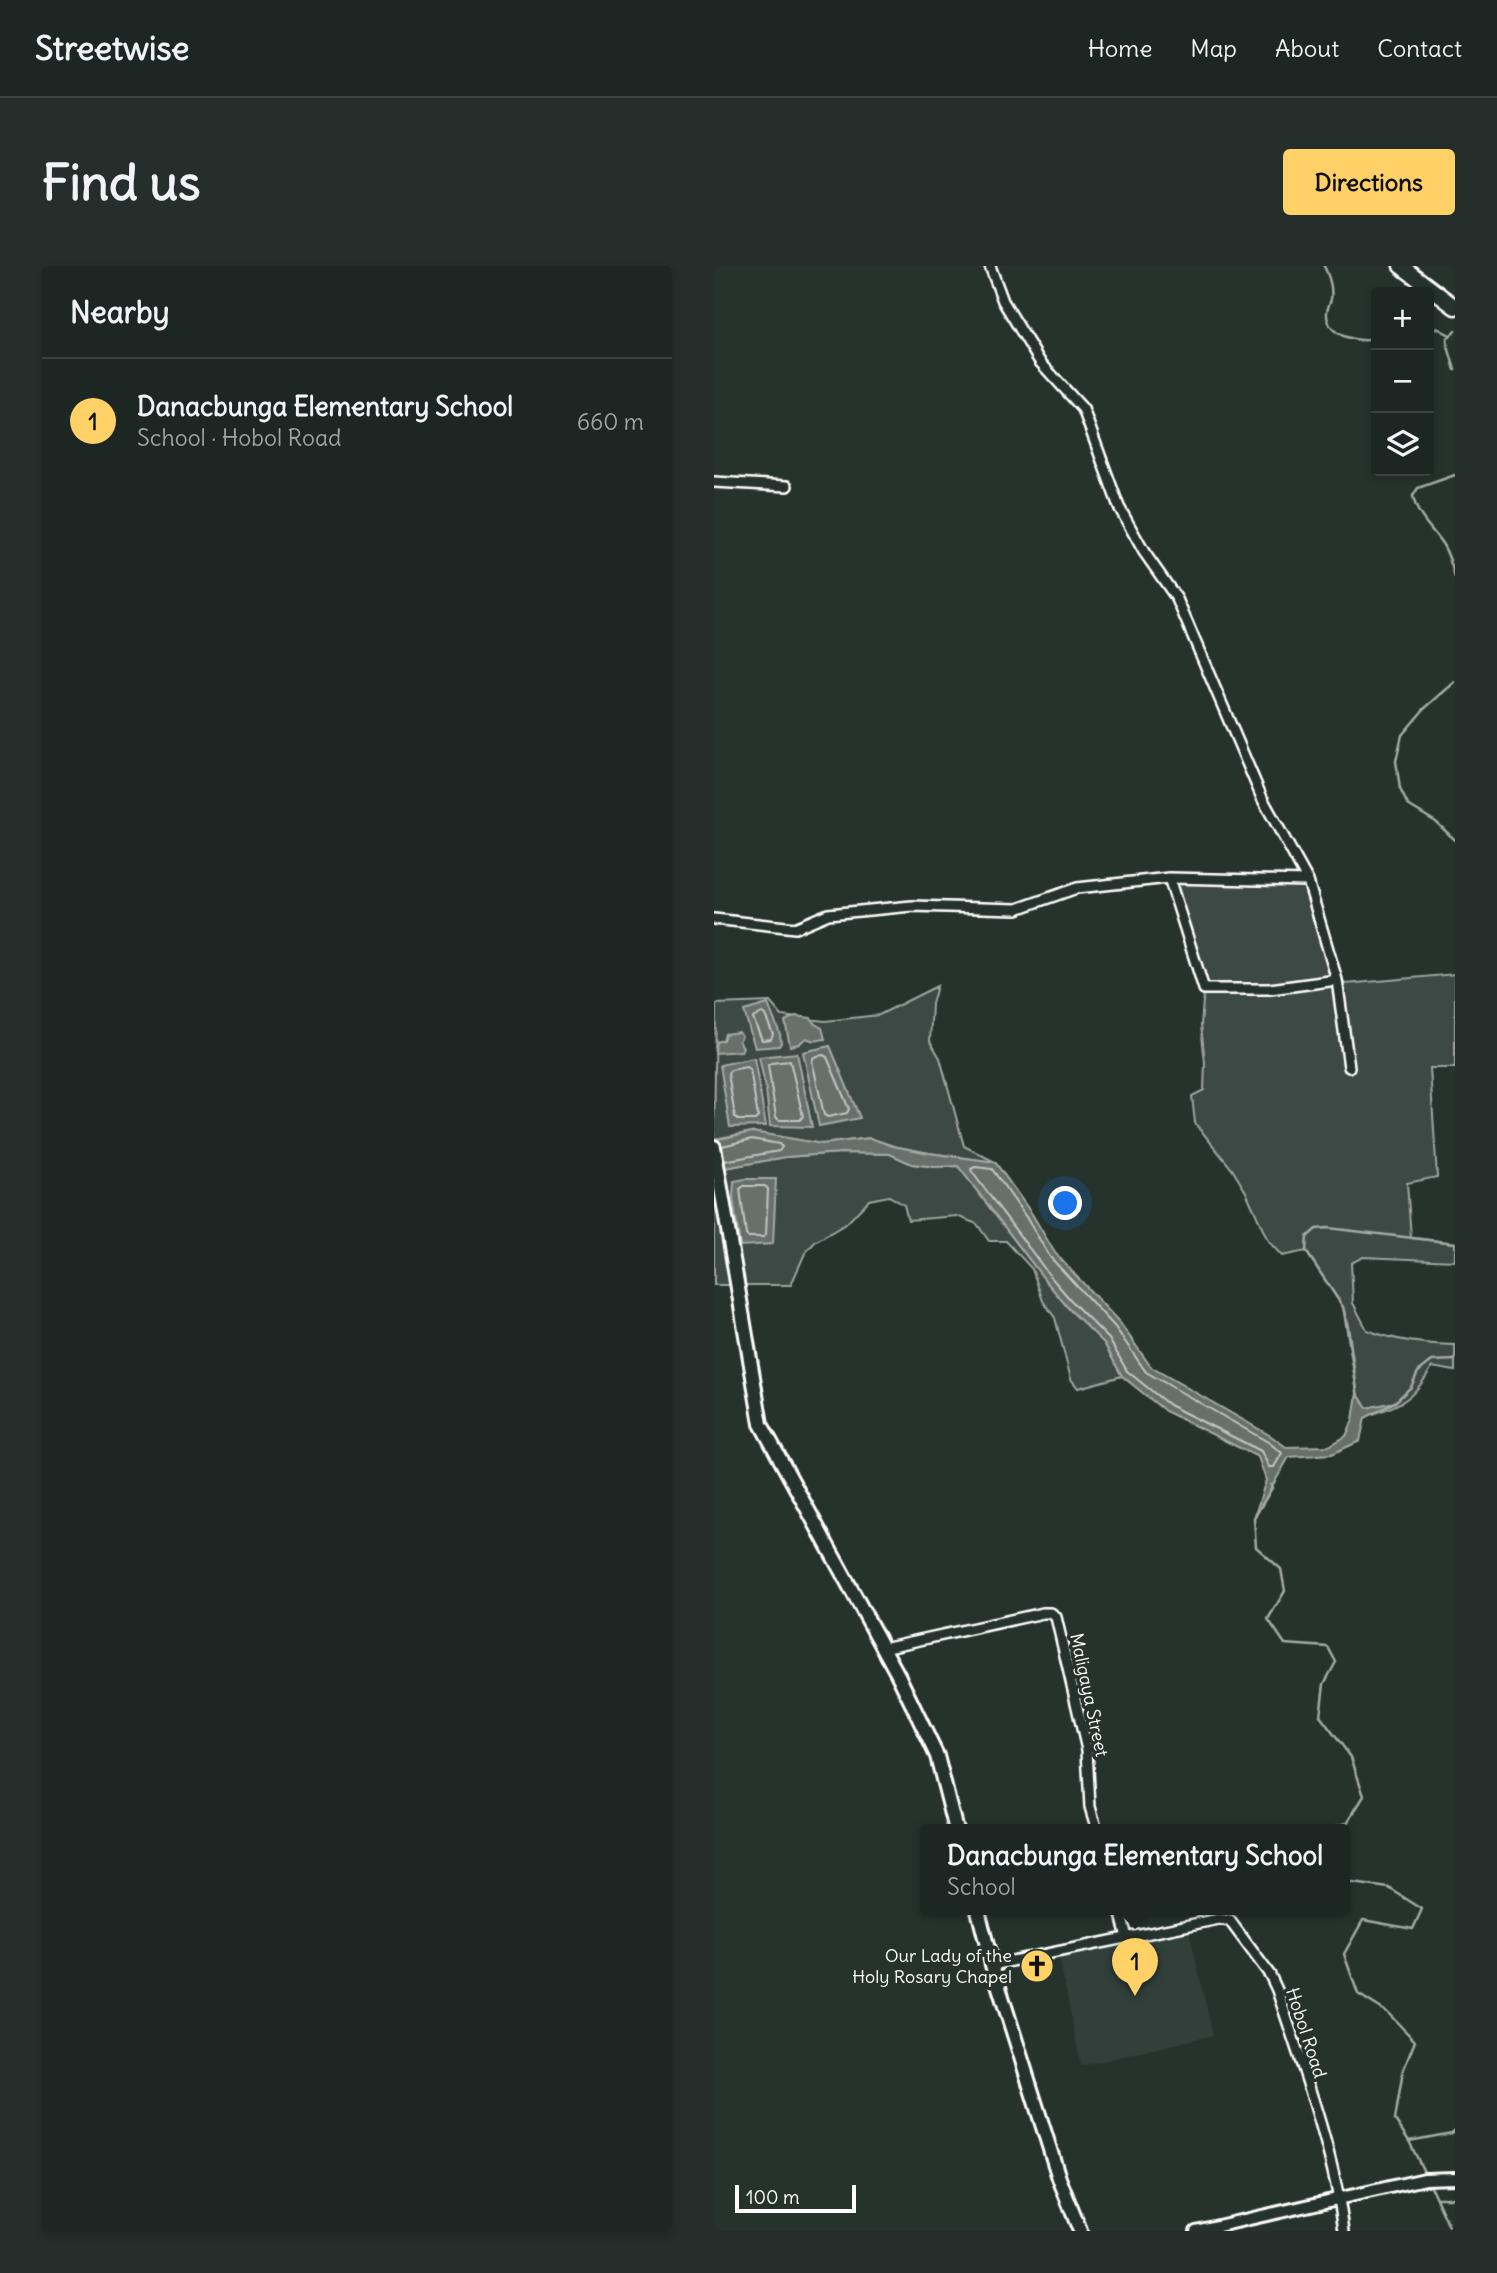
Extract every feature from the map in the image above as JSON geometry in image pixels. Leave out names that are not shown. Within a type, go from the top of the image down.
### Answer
[{"type":"main road","points":[[1401,266],[1455,307]]},
{"type":"main road","points":[[714,1147],[761,1424],[884,1648],[937,1756],[954,1824]]},
{"type":"main road","points":[[979,1915],[992,1965],[1059,2178],[1080,2231]]},
{"type":"street","points":[[990,266],[1003,301],[1040,362],[1083,408],[1119,507],[1144,552],[1177,598],[1262,799],[1308,881],[1337,980],[1349,1067]]},
{"type":"street","points":[[714,482],[787,486]]},
{"type":"street","points":[[714,919],[795,928],[828,914],[912,906],[1017,909],[1077,888],[1169,878],[1308,881]]},
{"type":"street","points":[[1169,878],[1204,989],[1270,989],[1337,980]]},
{"type":"street","name":"Maligaya Street","points":[[884,1648],[1043,1613],[1056,1618],[1087,1750],[1090,1807],[1095,1824]]},
{"type":"street","points":[[1120,1915],[1126,1938]]},
{"type":"street","name":"Hobol Road","points":[[992,1965],[1219,1919],[1226,1919],[1234,1924],[1270,1975],[1277,1990],[1339,2197],[1344,2231]]},
{"type":"street","points":[[1196,2231],[1425,2179],[1455,2178]]},
{"type":"shaded area","points":[[1169,878],[1308,881],[1337,980],[1346,984],[1455,974],[1455,1068],[1430,1068],[1437,1177],[1407,1183],[1411,1238],[1455,1243],[1455,1261],[1363,1257],[1351,1263],[1353,1303],[1367,1330],[1410,1341],[1455,1345],[1455,1371],[1432,1367],[1420,1386],[1408,1398],[1393,1407],[1373,1414],[1392,1403],[1367,1408],[1357,1393],[1343,1307],[1306,1251],[1282,1256],[1268,1241],[1246,1192],[1232,1169],[1195,1123],[1192,1096],[1204,1090],[1205,1063],[1201,1025],[1204,989]]},
{"type":"shaded area","points":[[937,986],[932,1004],[930,1041],[940,1058],[964,1146],[995,1162],[929,1153],[870,1138],[822,1144],[752,1132],[714,1139],[716,1004],[770,1002],[782,1016],[825,1021],[879,1015]]},
{"type":"shaded area","points":[[841,1153],[890,1154],[912,1164],[958,1166],[1045,1280],[1104,1343],[1122,1376],[1078,1388],[1071,1379],[1055,1318],[1043,1301],[1032,1269],[1006,1241],[989,1241],[977,1224],[957,1216],[908,1220],[904,1205],[889,1196],[869,1200],[847,1223],[815,1242],[805,1253],[791,1285],[714,1285],[714,1170],[786,1157]]},
{"type":"shaded area","points":[[1189,1931],[1213,2035],[1081,2066],[1059,1956]]},
{"type":"water","points":[[768,1004],[781,1043],[779,1046],[755,1048],[744,1011]]},
{"type":"water","points":[[795,1016],[811,1018],[822,1028],[825,1039],[814,1041],[806,1038],[799,1044],[790,1046],[785,1021]]},
{"type":"water","points":[[739,1032],[742,1036],[739,1041],[743,1047],[741,1051],[715,1053],[716,1042],[723,1040],[725,1034]]},
{"type":"water","points":[[830,1046],[860,1118],[819,1126],[803,1052]]},
{"type":"water","points":[[797,1053],[812,1127],[770,1126],[759,1057]]},
{"type":"water","points":[[754,1058],[766,1126],[730,1127],[720,1065]]},
{"type":"water","points":[[752,1132],[822,1144],[870,1138],[929,1153],[995,1162],[1032,1214],[1055,1253],[1120,1323],[1151,1367],[1286,1447],[1329,1446],[1346,1436],[1353,1420],[1357,1393],[1367,1408],[1395,1402],[1365,1418],[1360,1441],[1332,1454],[1289,1457],[1254,1518],[1266,1480],[1258,1457],[1165,1411],[1122,1376],[1104,1343],[1069,1309],[1045,1280],[958,1166],[912,1164],[890,1154],[841,1153],[786,1157],[714,1170],[714,1140]]},
{"type":"water","points":[[776,1179],[773,1244],[740,1246],[733,1198],[734,1181]]},
{"type":"waterway","points":[[1324,266],[1331,286],[1327,313],[1329,323],[1346,337],[1371,340]]},
{"type":"waterway","points":[[1434,328],[1450,335]]},
{"type":"waterway","points":[[1455,331],[1447,339],[1455,370]]},
{"type":"waterway","points":[[1455,475],[1418,488],[1413,496],[1421,516],[1445,549],[1455,578]]},
{"type":"waterway","points":[[1455,682],[1424,709],[1402,735],[1396,761],[1400,789],[1408,805],[1436,822],[1455,840]]},
{"type":"waterway","points":[[1358,1397],[1343,1307],[1306,1251],[1307,1237],[1316,1229],[1328,1228],[1455,1243]]},
{"type":"waterway","points":[[1394,1403],[1411,1387],[1418,1372],[1432,1361],[1455,1360]]},
{"type":"waterway","points":[[1271,1485],[1272,1488],[1254,1518],[1256,1547],[1281,1569],[1285,1591],[1268,1619],[1285,1644],[1328,1647],[1336,1662],[1324,1684],[1320,1716],[1351,1757],[1364,1796],[1347,1823],[1343,1824]]},
{"type":"waterway","points":[[1350,1883],[1389,1888],[1422,1909],[1413,1929],[1363,1920],[1344,1954],[1358,1994],[1388,2013],[1415,2041],[1403,2071],[1395,2120],[1425,2174]]},
{"type":"waterway","points":[[1409,2141],[1452,2133],[1455,2130]]},
{"type":"waterway","points":[[1429,2183],[1451,2231]]},
{"type":"waterway","points":[[1437,2198],[1455,2198]]},
{"type":"place","name":"Our Lady of the Holy Rosary Chapel","points":[[1037,1966]]},
{"type":"place","name":"Danacbunga Elementary School","points":[[1135,1996]]}]
